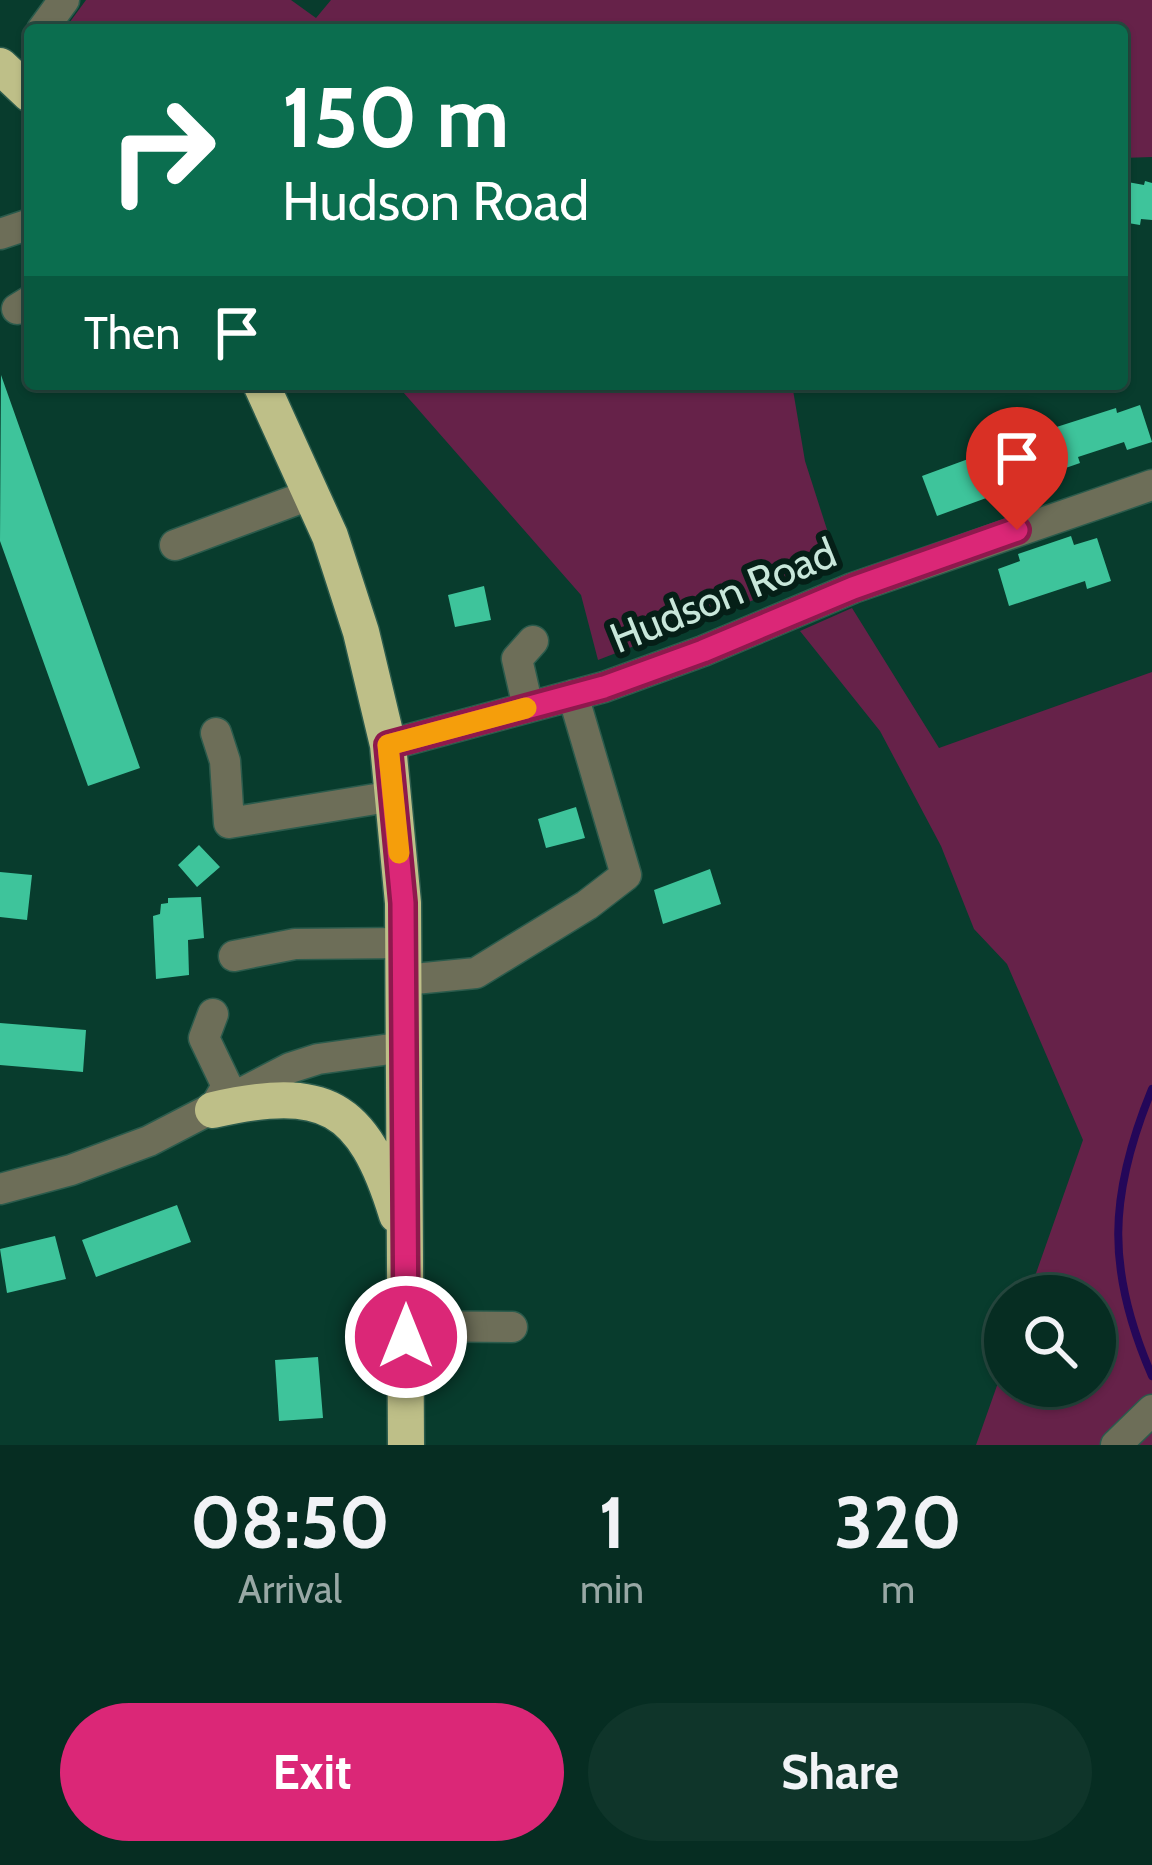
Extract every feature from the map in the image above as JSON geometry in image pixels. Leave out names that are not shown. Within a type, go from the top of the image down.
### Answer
[{"type":"highway","points":[[264,390],[312,494],[361,632],[388,745],[404,980],[406,1445]]},
{"type":"highway","points":[[213,1110],[286,1098],[342,1114],[358,1130],[382,1173],[405,1247]]},
{"type":"street","name":"Hudson Road","points":[[388,745],[573,695],[703,651],[873,580],[1152,484]]},
{"type":"street","points":[[176,545],[312,494]]},
{"type":"street","points":[[528,707],[517,659],[532,641]]},
{"type":"street","points":[[404,980],[476,973],[587,905],[626,874],[573,695]]},
{"type":"street","points":[[216,733],[225,761],[229,824],[394,796]]},
{"type":"street","points":[[234,956],[296,944],[403,943]]},
{"type":"street","points":[[213,1014],[204,1038],[227,1086],[213,1110]]},
{"type":"street","points":[[0,1189],[149,1142],[290,1068],[318,1059],[405,1047]]},
{"type":"street","points":[[405,1326],[512,1327]]},
{"type":"street","points":[[1116,1445],[1152,1410]]},
{"type":"shaded area","points":[[86,0],[291,0],[316,18],[331,0],[1152,0],[1152,157],[1128,158],[1128,24],[68,24]]},
{"type":"shaded area","points":[[401,390],[793,390],[805,461],[839,567],[598,660],[581,595]]},
{"type":"shaded area","points":[[852,608],[939,748],[1152,672],[1152,1445],[976,1445],[989,1407],[1116,1407],[1116,1275],[1035,1275],[1083,1140],[1007,964],[974,929],[941,846],[880,731],[800,631]]},
{"type":"building","points":[[1128,182],[1152,183],[1152,220],[1141,219],[1140,225],[1128,223]]},
{"type":"building","points":[[1,375],[140,768],[88,786],[0,541]]},
{"type":"building","points":[[1140,405],[1152,442],[1127,450],[1124,442],[1078,457],[1080,463],[1057,471],[1044,431]]},
{"type":"building","points":[[1021,447],[1037,490],[1014,498],[1011,489],[937,516],[922,476],[998,448],[1000,455]]},
{"type":"building","points":[[1071,536],[1074,545],[1097,538],[1111,581],[1087,589],[1085,581],[1009,606],[998,569],[1020,561],[1018,554]]},
{"type":"building","points":[[484,586],[491,620],[455,627],[448,595]]},
{"type":"building","points":[[576,807],[585,838],[546,848],[538,819]]},
{"type":"building","points":[[199,845],[220,867],[197,887],[178,865]]},
{"type":"building","points":[[710,869],[721,904],[663,924],[654,890]]},
{"type":"building","points":[[0,872],[32,875],[27,920],[0,917]]},
{"type":"building","points":[[201,897],[204,938],[188,940],[189,975],[156,979],[153,916],[160,914],[168,898]]},
{"type":"building","points":[[0,1023],[86,1030],[83,1072],[0,1065]]},
{"type":"building","points":[[177,1205],[191,1242],[96,1277],[82,1240]]},
{"type":"building","points":[[55,1236],[66,1279],[7,1293],[0,1249]]},
{"type":"building","points":[[318,1357],[323,1418],[279,1421],[275,1360]]},
{"type":"waterway","points":[[1152,1089],[1127,1164],[1118,1233],[1126,1301],[1152,1376]]},
{"type":"slow traffic","points":[[399,853],[388,745],[526,708]]},
{"type":"route","points":[[406,1337],[403,903],[388,745],[604,687],[853,588],[1017,530]]}]
